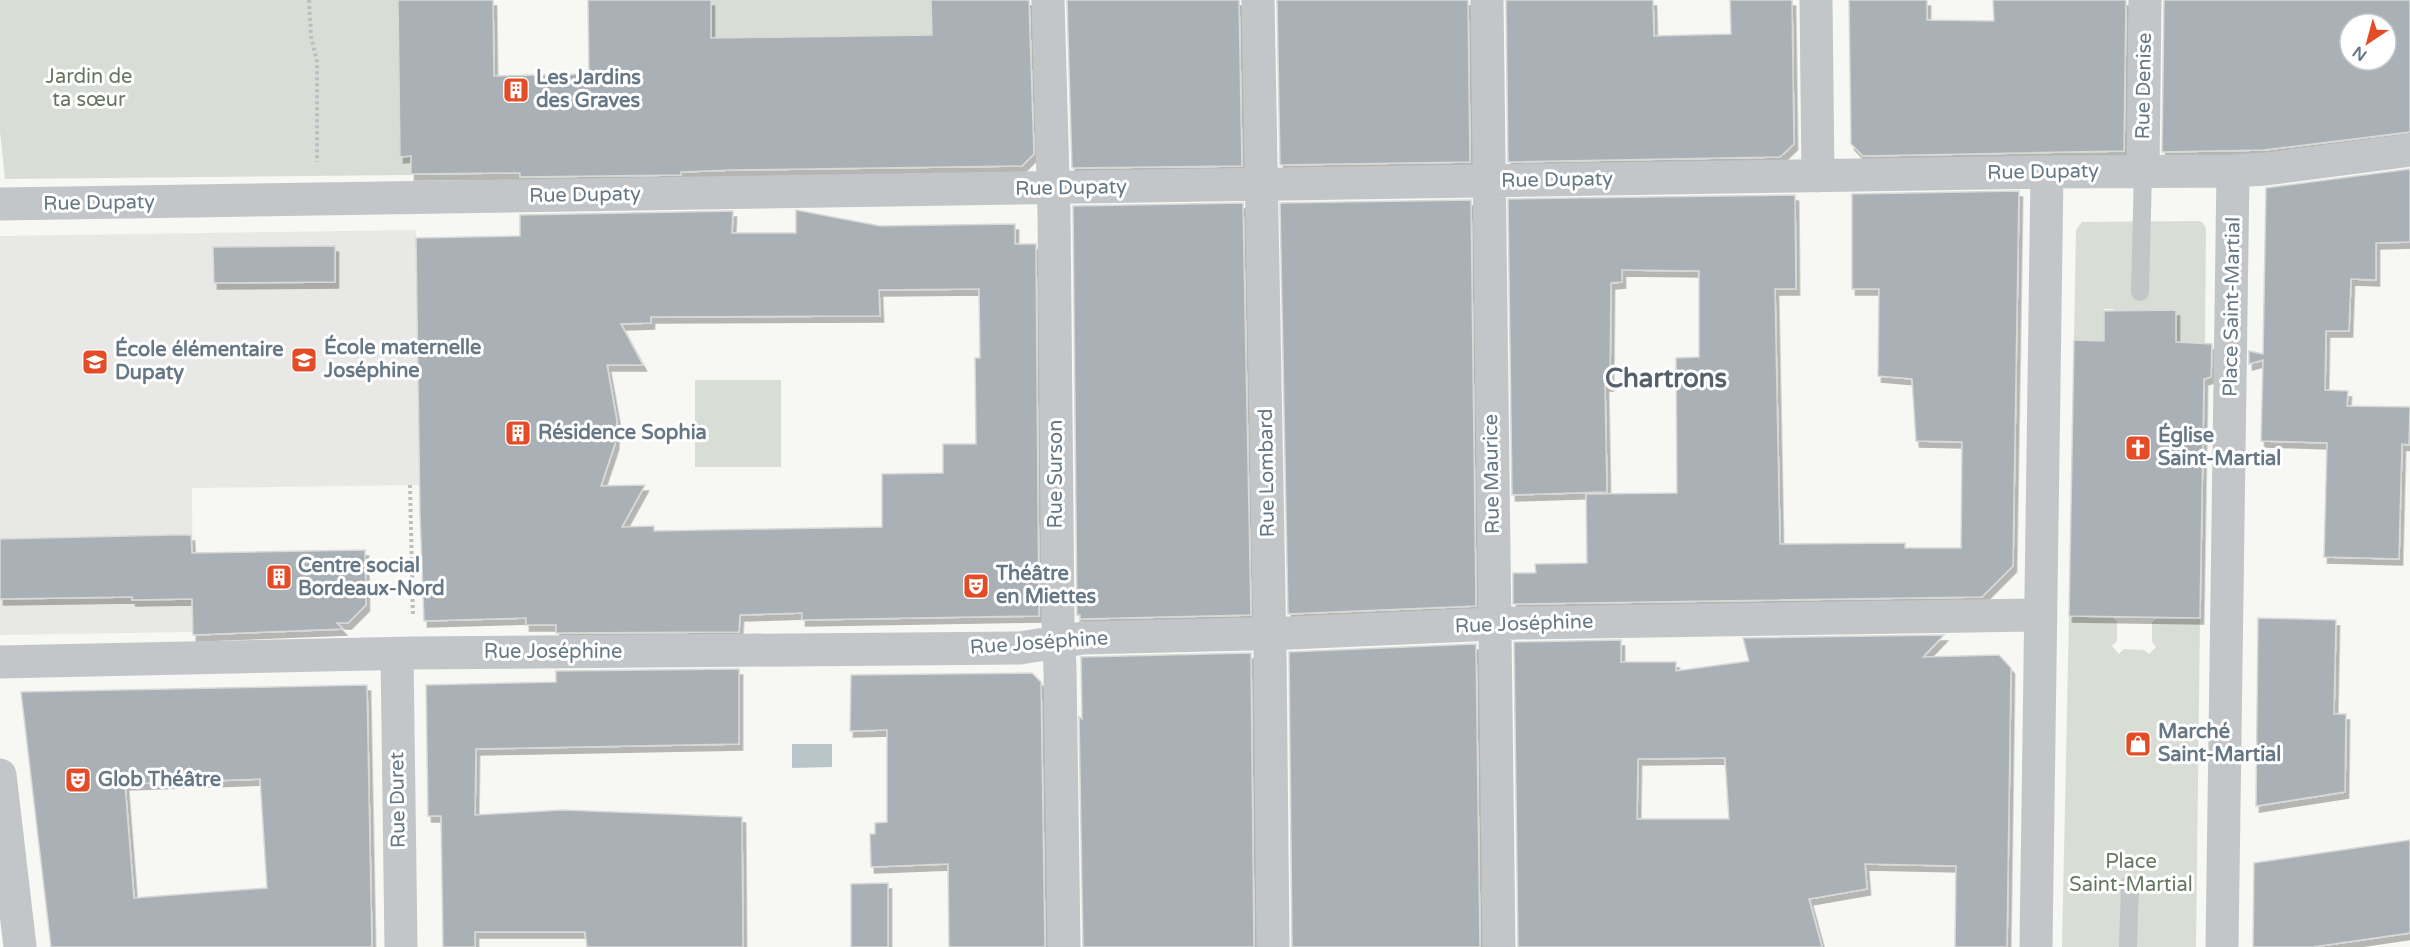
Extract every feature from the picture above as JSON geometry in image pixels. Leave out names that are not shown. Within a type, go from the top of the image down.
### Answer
[{"type":"street","name":"Rue Surson","points":[[1048,0],[1053,188],[1064,947]]},
{"type":"street","name":"Rue Lombard","points":[[1258,0],[1270,633],[1273,947]]},
{"type":"street","name":"Rue Maurice","points":[[1486,0],[1499,947]]},
{"type":"street","points":[[1816,0],[1818,176]]},
{"type":"street","name":"Rue Denise","points":[[2143,172],[2145,0]]},
{"type":"street","name":"Rue Dupaty","points":[[0,204],[2233,171],[2266,169],[2410,150]]},
{"type":"street","name":"Place Saint-Martial","points":[[2222,947],[2233,171]]},
{"type":"street","points":[[2036,947],[2047,172]]},
{"type":"street","name":"Rue Joséphine","points":[[0,662],[406,653],[1020,648],[1083,638],[1494,624],[2041,615]]},
{"type":"street","name":"Rue Duret","points":[[401,947],[406,653]]},
{"type":"street","points":[[0,776],[20,947]]},
{"type":"lane","points":[[2139,292],[2143,172]]},
{"type":"lane","points":[[2128,947],[2130,884]]},
{"type":"path","points":[[295,199],[296,183],[317,174],[317,62],[310,36],[309,0]]},
{"type":"path","points":[[406,653],[410,485]]},
{"type":"shaded area","points":[[416,230],[420,485],[192,488],[193,632],[0,635],[0,236]]},
{"type":"shaded area","points":[[792,744],[832,744],[832,767],[792,768]]},
{"type":"green space","name":"Jardin de ta sœur","points":[[0,0],[405,0],[411,175],[5,179],[0,132]]},
{"type":"green space","points":[[711,0],[931,0],[932,35],[711,38]]},
{"type":"green space","points":[[2082,222],[2202,222],[2206,228],[2205,343],[2174,342],[2176,310],[2114,311],[2113,309],[2104,309],[2106,341],[2074,341],[2076,230]]},
{"type":"green space","points":[[695,380],[781,380],[781,467],[695,467]]},
{"type":"green space","name":"Place Saint-Martial","points":[[2069,616],[2112,617],[2117,621],[2117,641],[2112,646],[2119,654],[2124,649],[2144,650],[2149,654],[2156,647],[2152,642],[2152,622],[2157,618],[2200,618],[2196,947],[2062,947]]},
{"type":"building","points":[[398,0],[493,0],[494,76],[589,74],[588,0],[711,0],[711,38],[932,35],[931,0],[1029,0],[1034,154],[1022,166],[733,170],[681,172],[681,175],[520,177],[520,173],[411,174],[411,156],[400,157]]},
{"type":"building","points":[[1067,0],[1239,0],[1242,166],[1072,168]]},
{"type":"building","points":[[1277,0],[1468,0],[1470,162],[1280,165]]},
{"type":"building","points":[[1506,0],[1653,0],[1654,36],[1731,34],[1730,0],[1792,0],[1794,144],[1780,157],[1508,162]]},
{"type":"building","points":[[1849,0],[1927,0],[1927,20],[1994,21],[1993,0],[2126,0],[2124,151],[1863,156],[1851,144]]},
{"type":"building","points":[[2164,0],[2410,0],[2410,132],[2264,150],[2162,152]]},
{"type":"building","points":[[2410,169],[2410,242],[2376,243],[2376,280],[2351,279],[2349,331],[2326,331],[2325,390],[2348,391],[2347,406],[2410,407],[2409,445],[2402,444],[2399,559],[2324,557],[2327,443],[2261,441],[2263,360],[2249,364],[2249,351],[2263,354],[2266,188]]},
{"type":"building","points":[[2019,191],[2013,566],[1982,597],[1513,604],[1513,573],[1536,573],[1535,564],[1587,563],[1586,494],[1677,493],[1676,358],[1699,357],[1699,271],[1622,270],[1622,282],[1611,283],[1610,385],[1605,385],[1607,492],[1512,495],[1508,199],[1795,195],[1796,289],[1775,289],[1780,544],[1905,543],[1905,548],[1961,548],[1962,442],[1916,441],[1912,379],[1878,376],[1879,289],[1852,289],[1852,194]]},
{"type":"building","points":[[1471,200],[1476,606],[1288,614],[1280,203]]},
{"type":"building","points":[[1243,203],[1251,615],[1080,619],[1080,615],[1077,615],[1073,206]]},
{"type":"building","points":[[796,210],[880,226],[1015,224],[1015,244],[1036,244],[1039,616],[802,620],[802,613],[740,615],[739,632],[556,633],[556,625],[526,625],[526,618],[424,621],[416,238],[520,236],[520,215],[733,211],[732,233],[796,233]],"holes":[[[979,289],[980,358],[975,358],[976,444],[943,444],[943,473],[882,474],[882,527],[654,531],[654,526],[622,527],[645,485],[601,486],[615,444],[617,421],[607,365],[643,365],[621,324],[651,323],[651,317],[880,316],[879,290]]]},
{"type":"building","points":[[335,246],[335,282],[214,283],[213,247]]},
{"type":"building","name":"Église Saint-Martial","points":[[2176,310],[2176,342],[2212,344],[2211,377],[2204,379],[2200,618],[2069,616],[2074,340],[2104,341],[2104,311]]},
{"type":"building","points":[[191,535],[192,553],[365,550],[366,605],[348,623],[337,623],[343,629],[193,635],[192,599],[132,600],[132,597],[0,599],[0,539]]},
{"type":"building","points":[[2258,618],[2336,620],[2334,714],[2346,714],[2345,792],[2256,806]]},
{"type":"building","points":[[1944,635],[1923,657],[1999,655],[2011,668],[2007,947],[1955,947],[1956,866],[1865,864],[1867,889],[1809,899],[1822,947],[1518,947],[1514,642],[1621,640],[1621,662],[1676,662],[1676,671],[1749,661],[1743,638]],"holes":[[[1725,758],[1729,819],[1637,819],[1638,759]]]},
{"type":"building","points":[[1476,644],[1480,947],[1292,947],[1289,652]]},
{"type":"building","points":[[1251,653],[1254,947],[1083,947],[1079,717],[1082,719],[1081,657]]},
{"type":"building","points":[[739,669],[739,744],[476,749],[475,815],[563,810],[742,817],[743,947],[587,947],[585,932],[475,932],[475,947],[443,947],[441,816],[428,816],[426,685],[556,682],[556,671]]},
{"type":"building","points":[[1032,673],[1041,682],[1045,947],[949,947],[948,864],[871,867],[870,834],[875,834],[875,823],[887,822],[887,730],[850,731],[851,675]]},
{"type":"building","points":[[367,685],[372,947],[51,947],[21,692]],"holes":[[[260,779],[267,888],[134,898],[125,784]]]},
{"type":"building","points":[[2410,840],[2410,933],[2313,947],[2253,947],[2254,863]]},
{"type":"building","points":[[888,883],[888,947],[851,947],[851,884]]},
{"type":"place","name":"Les Jardins des Graves","points":[[516,90]]},
{"type":"place","name":"École maternelle Joséphine","points":[[304,360]]},
{"type":"place","name":"École élémentaire Dupaty","points":[[95,362]]},
{"type":"place","name":"Résidence Sophia","points":[[518,433]]},
{"type":"place","name":"Église Saint-Martial","points":[[2138,448]]},
{"type":"place","name":"Centre social Bordeaux-Nord","points":[[279,577]]},
{"type":"place","name":"Théâtre en Miettes","points":[[976,586]]},
{"type":"place","name":"Marché Saint-Martial","points":[[2138,744]]},
{"type":"place","name":"Glob Théâtre","points":[[78,780]]},
{"type":"district","name":"Chartrons","points":[[1666,378]]}]
